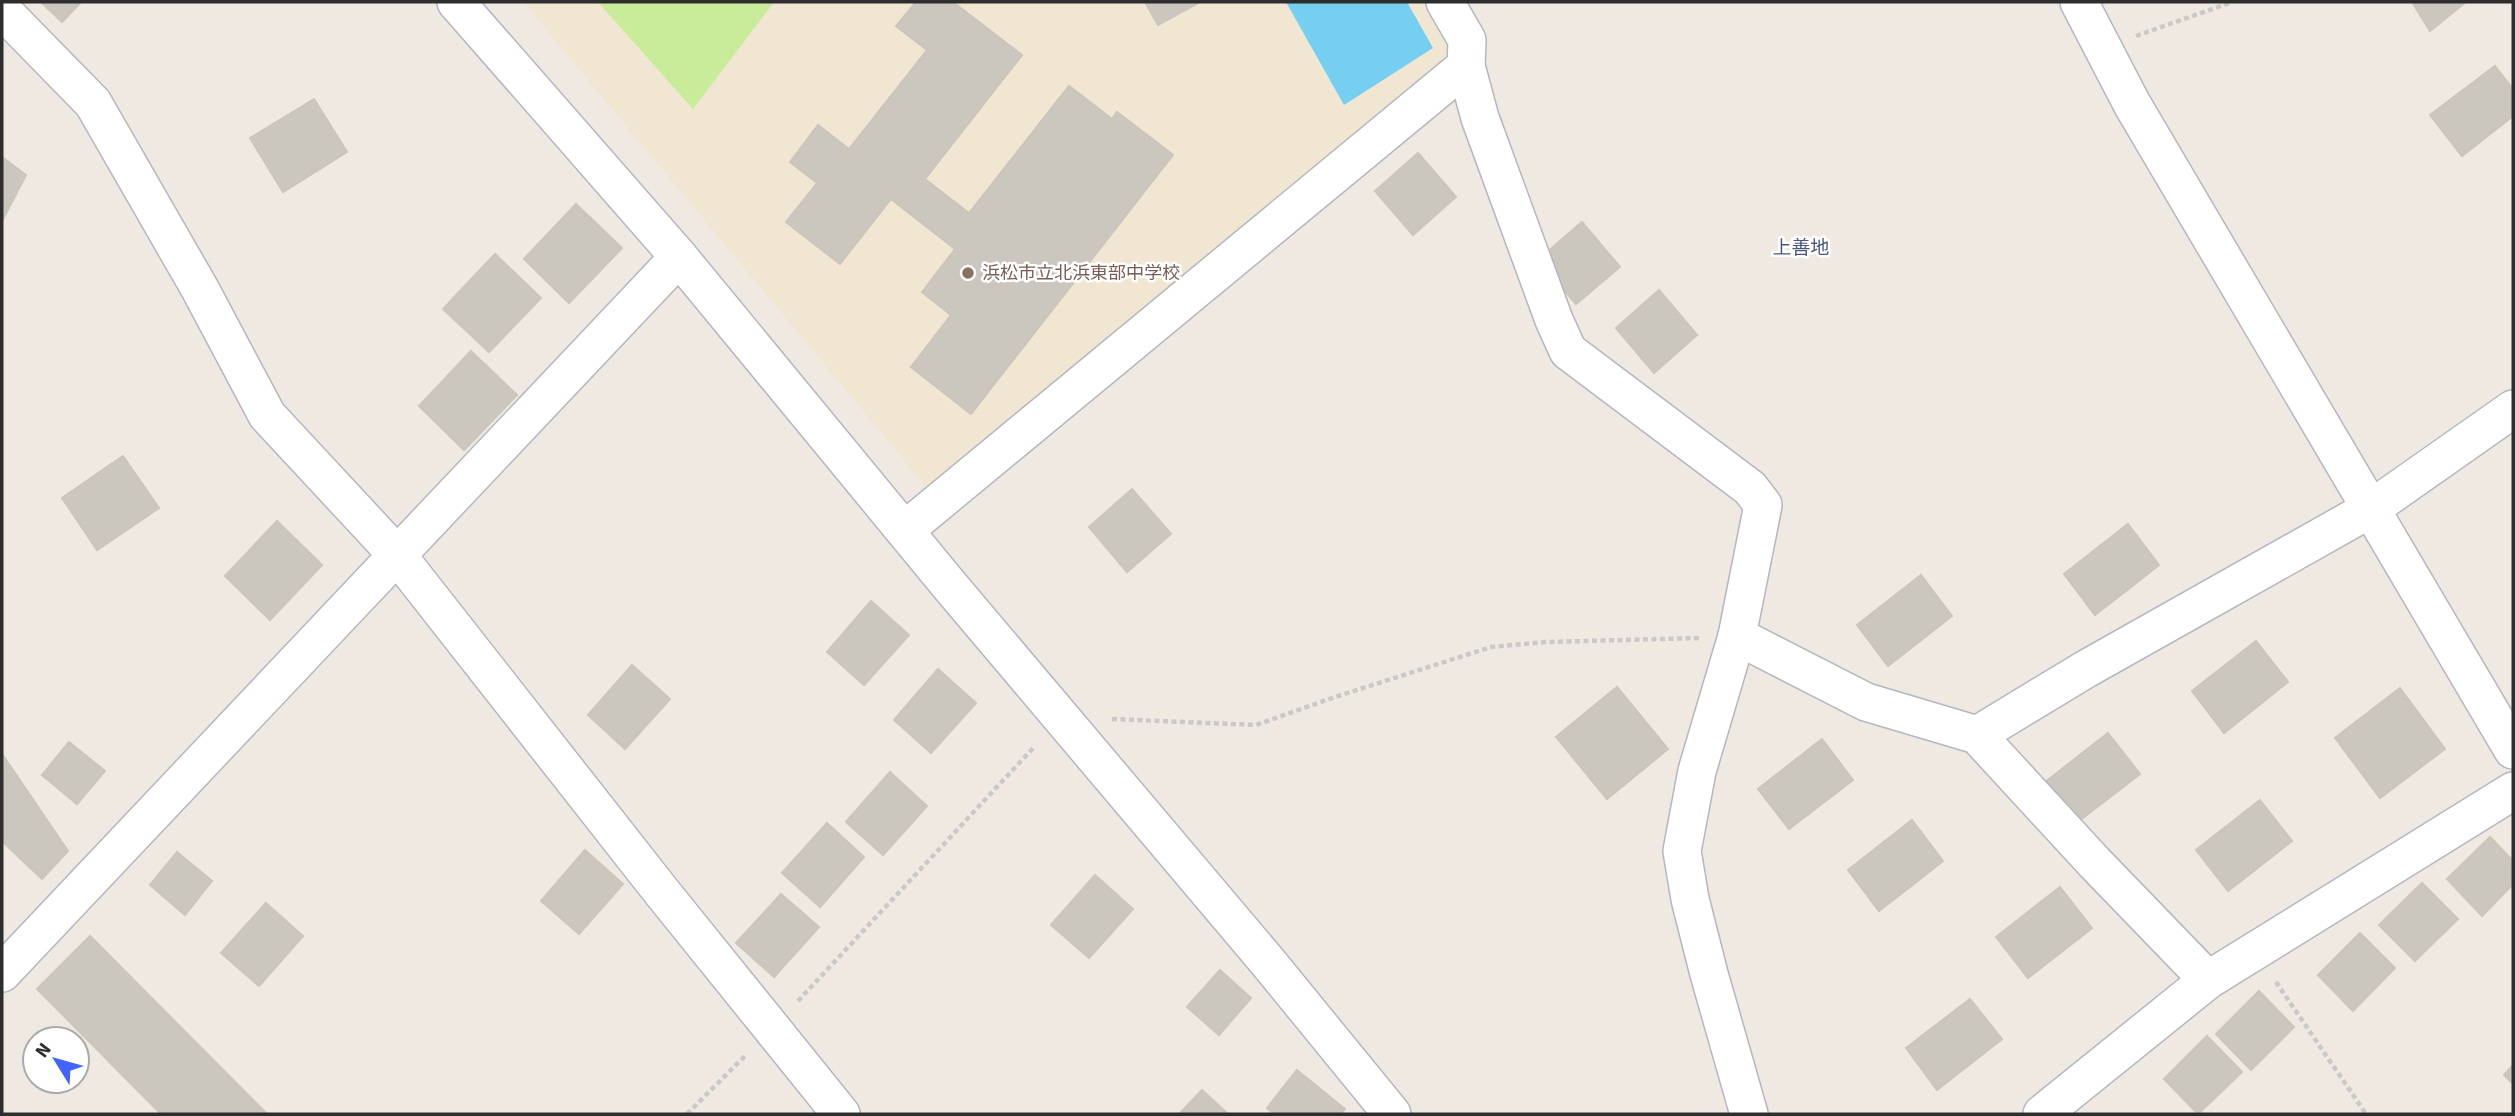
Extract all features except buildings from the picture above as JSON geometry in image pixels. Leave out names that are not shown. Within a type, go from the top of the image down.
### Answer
[{"type":"street","points":[[456,2],[679,257],[1392,1114]]},
{"type":"street","points":[[1445,2],[1467,40],[1466,65],[1480,118],[1569,351],[1750,488],[1763,505],[1737,636],[1697,771],[1682,851],[1690,899],[1709,974],[1749,1114]]},
{"type":"street","points":[[2079,2],[2132,104],[2513,750]]},
{"type":"street","points":[[2,10],[93,103],[200,289],[267,415],[397,555],[842,1114]]},
{"type":"street","points":[[905,530],[1466,65]]},
{"type":"street","points":[[2,973],[679,257]]},
{"type":"street","points":[[1977,735],[2086,669],[2372,508],[2513,409]]},
{"type":"street","points":[[1737,636],[1866,702],[1977,735],[2208,980]]},
{"type":"street","points":[[2042,1114],[2208,980],[2513,792]]},
{"type":"path","points":[[2103,47],[2232,2]]},
{"type":"path","points":[[687,1114],[772,1028],[1062,717],[1256,725],[1491,647],[1547,642],[1737,636]]},
{"type":"path","points":[[2253,951],[2366,1114]]},
{"type":"shaded area","name":"浜松市立北浜東部中学校","points":[[523,2],[1421,2],[1445,43],[1446,56],[929,490]]},
{"type":"green space","points":[[598,2],[774,2],[693,109]]},
{"type":"water","points":[[1286,2],[1407,2],[1433,48],[1344,105]]},
{"type":"place","name":"浜松市立北浜東部中学校","points":[[968,273]]},
{"type":"district","name":"上善地","points":[[1801,247]]}]
